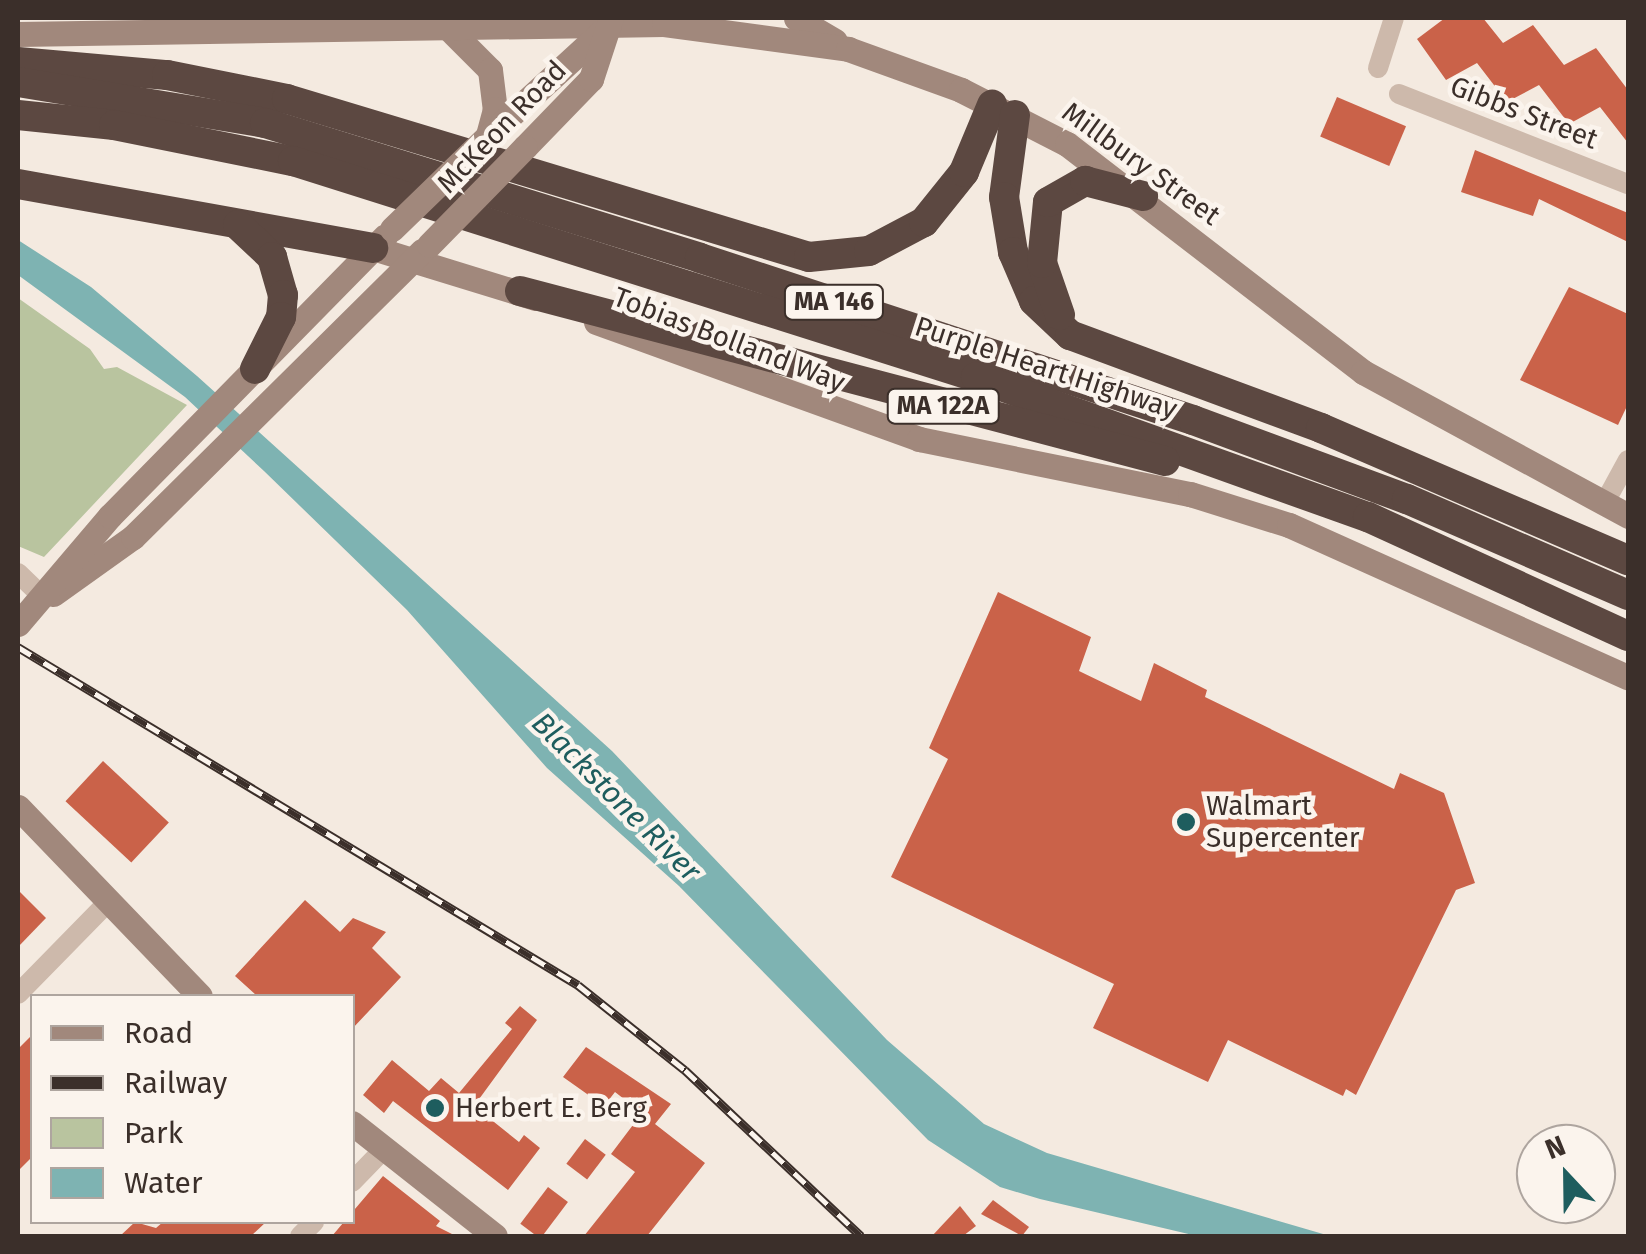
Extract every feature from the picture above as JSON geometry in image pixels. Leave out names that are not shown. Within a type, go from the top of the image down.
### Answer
[{"type":"highway","points":[[18,62],[168,75],[287,99],[809,257],[869,251],[924,222],[964,172],[1004,110]]},
{"type":"highway","name":"Purple Heart Highway","points":[[18,82],[282,127],[682,252],[1193,420],[1407,499],[1628,595]]},
{"type":"highway","points":[[1004,110],[1004,196],[1013,252],[1034,302],[1070,336],[1356,442],[1628,560]]},
{"type":"highway","name":"Purple Heart Highway","points":[[18,115],[175,135],[391,190],[976,378],[1368,517],[1628,636]]},
{"type":"highway","points":[[1070,336],[1042,263],[1048,202],[1086,181],[1143,196]]},
{"type":"highway","points":[[18,184],[231,222],[383,238]]},
{"type":"highway","points":[[231,222],[272,256],[283,295],[281,317],[255,369]]},
{"type":"highway","name":"MA 122A","points":[[520,292],[1368,517]]},
{"type":"main road","points":[[796,18],[848,50]]},
{"type":"main road","name":"Millbury Street","points":[[18,34],[56,25],[448,28],[610,21],[727,28],[848,50],[1004,110],[1143,196],[1363,372],[1628,516]]},
{"type":"main road","name":"McKeon Road","points":[[18,624],[178,448],[383,238],[610,21]]},
{"type":"main road","name":"McKeon Road","points":[[44,598],[99,566],[422,252],[591,80],[610,21]]},
{"type":"main road","points":[[448,28],[490,70],[495,109],[488,136]]},
{"type":"main road","name":"Tobias Bolland Way","points":[[383,238],[872,425],[1002,461],[1190,494],[1289,525],[1628,677]]},
{"type":"main road","points":[[18,807],[198,994]]},
{"type":"main road","points":[[355,1125],[495,1236]]},
{"type":"street","points":[[1378,68],[1394,18]]},
{"type":"street","name":"Gibbs Street","points":[[1399,94],[1628,184]]},
{"type":"street","points":[[1604,504],[1628,460]]},
{"type":"street","points":[[18,574],[44,598]]},
{"type":"street","points":[[18,994],[107,903]]},
{"type":"street","points":[[355,1179],[384,1148]]},
{"type":"green space","points":[[18,298],[90,349],[104,369],[117,367],[187,405],[44,557],[18,546]]},
{"type":"water","name":"Blackstone River","points":[[18,240],[91,287],[197,376],[612,751],[887,1040],[984,1124],[1047,1153],[1330,1236],[1197,1236],[1040,1199],[1000,1187],[928,1140],[679,886],[547,768],[407,610],[264,471],[185,397],[18,275]]},
{"type":"building","points":[[1445,18],[1483,18],[1503,43],[1533,25],[1564,65],[1596,48],[1628,90],[1628,143],[1600,107],[1569,124],[1539,85],[1507,102],[1477,63],[1446,80],[1417,39]]},
{"type":"building","points":[[1337,97],[1406,126],[1389,166],[1320,137]]},
{"type":"building","points":[[1475,150],[1628,213],[1628,242],[1539,199],[1533,216],[1461,192]]},
{"type":"building","points":[[1569,287],[1628,314],[1628,404],[1618,425],[1520,380]]},
{"type":"building","name":"Walmart Supercenter","points":[[998,592],[1091,637],[1079,671],[1141,701],[1154,663],[1207,690],[1205,697],[1394,789],[1400,773],[1444,793],[1475,883],[1456,890],[1356,1095],[1346,1089],[1343,1096],[1228,1040],[1208,1082],[1093,1028],[1114,984],[891,877],[948,759],[929,748]]},
{"type":"building","points":[[103,761],[169,822],[131,863],[65,801]]},
{"type":"building","points":[[18,890],[46,918],[18,947]]},
{"type":"building","points":[[305,900],[340,932],[353,918],[386,932],[372,948],[401,977],[355,1026],[355,994],[255,994],[235,976]]},
{"type":"building","points":[[520,1006],[537,1020],[474,1106],[519,1142],[524,1135],[540,1148],[508,1190],[393,1101],[384,1113],[363,1095],[392,1060],[429,1091],[441,1078],[459,1093],[512,1029],[505,1023]]},
{"type":"building","points":[[30,1037],[30,1159],[18,1171],[18,1049]]},
{"type":"building","points":[[586,1047],[671,1104],[655,1124],[705,1163],[647,1236],[584,1236],[635,1172],[611,1154],[642,1113],[615,1092],[604,1106],[563,1077]]},
{"type":"building","points":[[585,1139],[606,1155],[587,1179],[566,1164]]},
{"type":"building","points":[[383,1176],[440,1221],[436,1226],[456,1236],[332,1236],[342,1224],[355,1224],[355,1209]]},
{"type":"building","points":[[548,1187],[568,1202],[542,1236],[520,1224]]},
{"type":"building","points":[[993,1200],[1029,1227],[1022,1236],[981,1214]]},
{"type":"building","points":[[960,1206],[976,1226],[963,1236],[932,1236]]},
{"type":"building","points":[[133,1224],[156,1228],[161,1224],[264,1224],[251,1236],[120,1236]]},
{"type":"railway","points":[[18,647],[578,985],[685,1070],[861,1236]]},
{"type":"place","name":"Walmart Supercenter","points":[[1186,822]]},
{"type":"place","name":"Herbert E. Berg","points":[[435,1108]]}]
